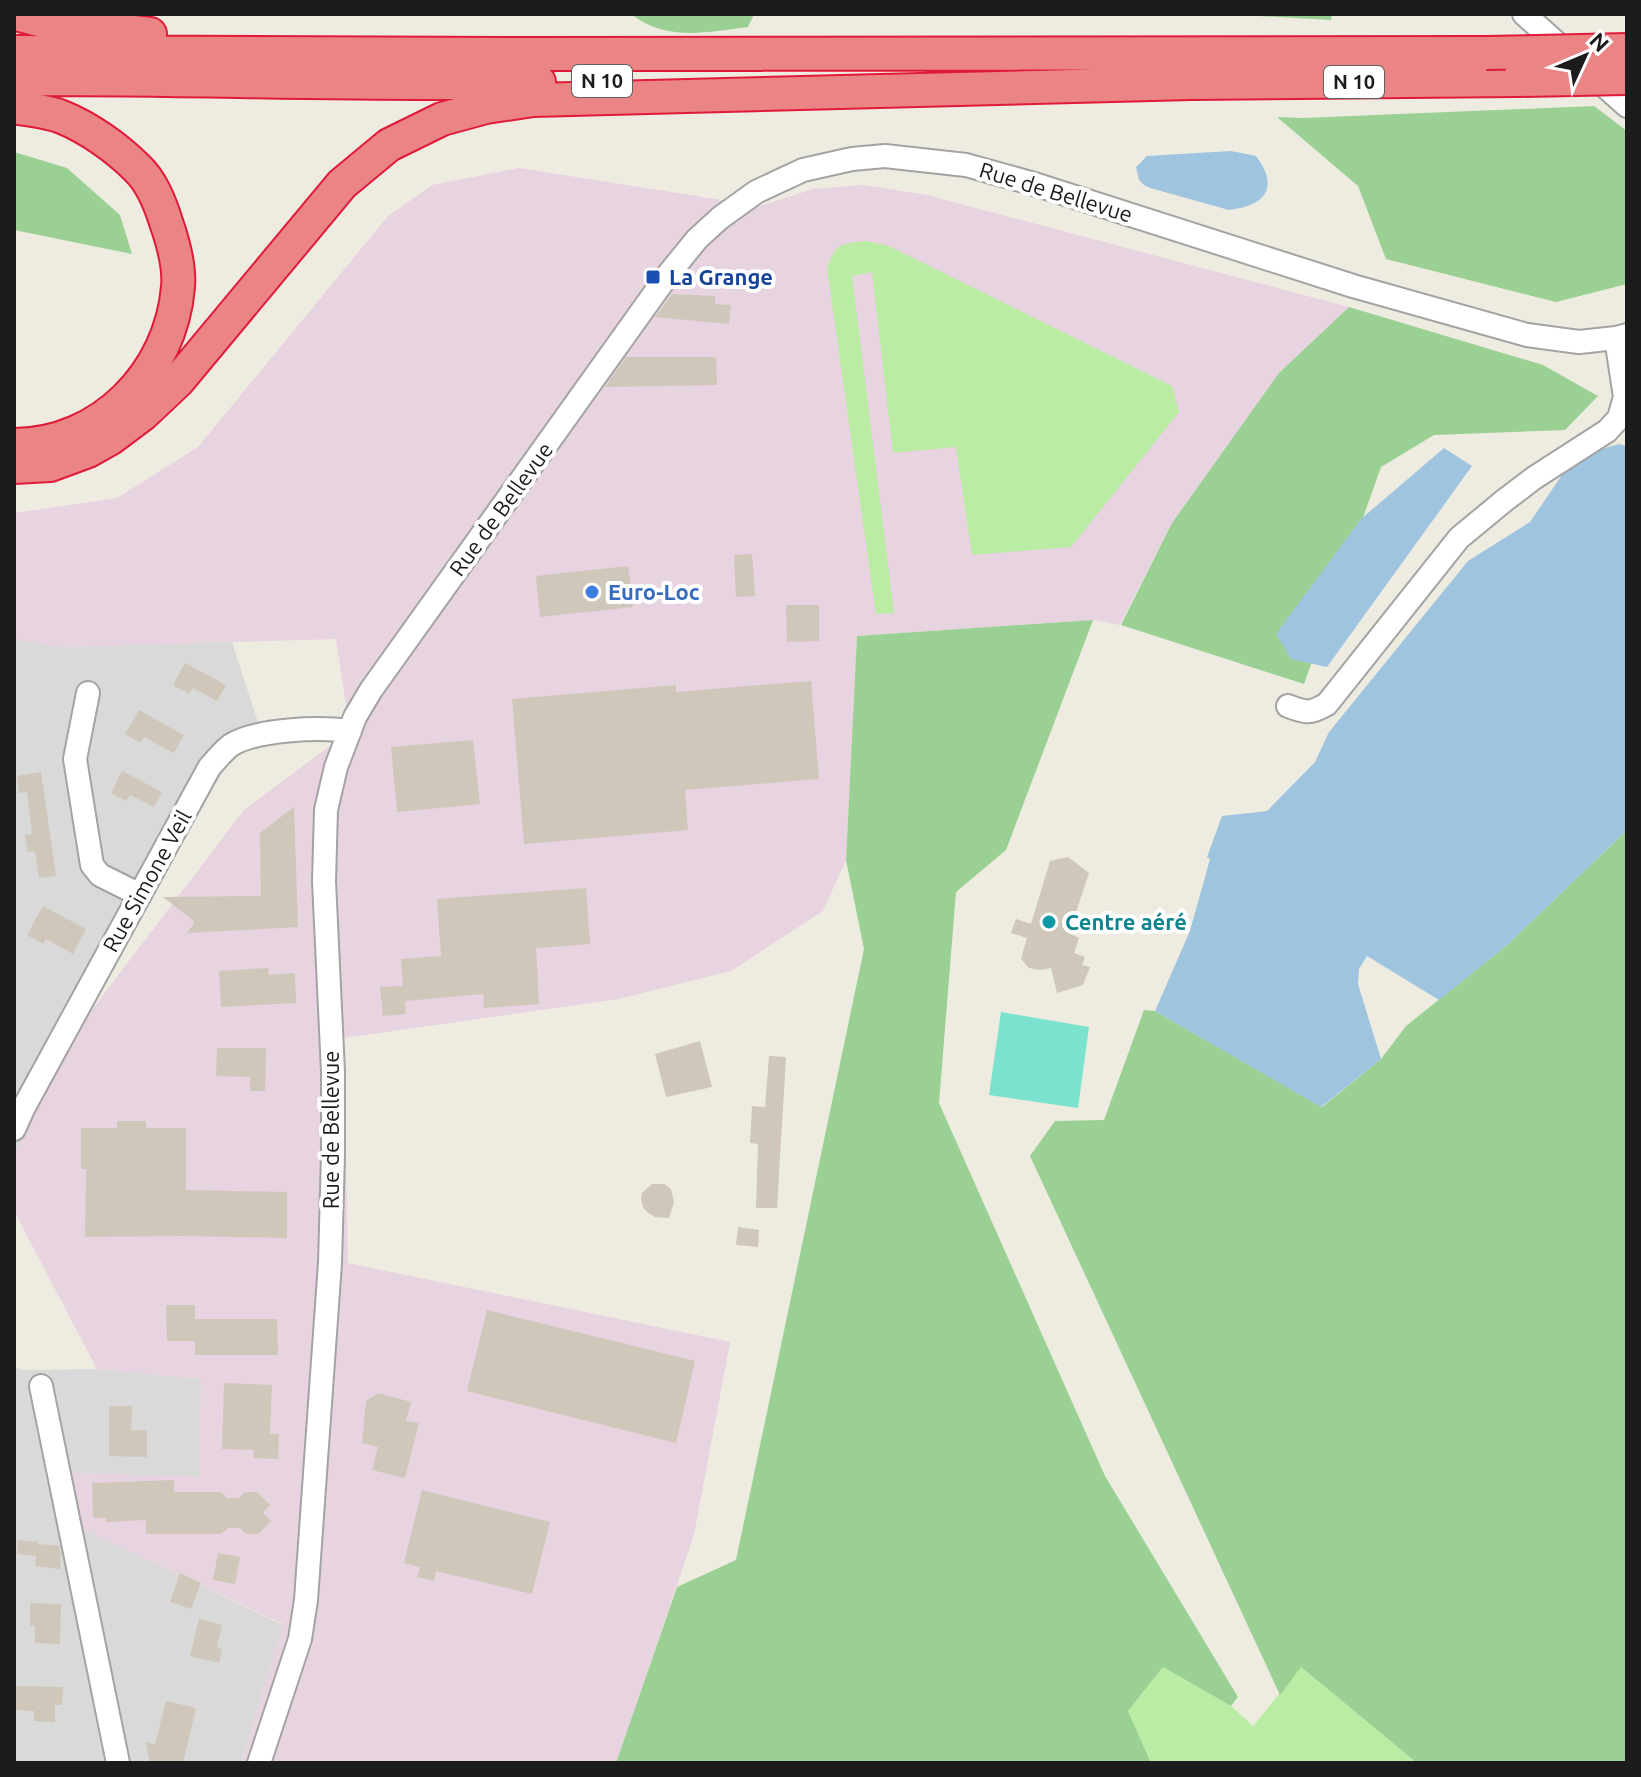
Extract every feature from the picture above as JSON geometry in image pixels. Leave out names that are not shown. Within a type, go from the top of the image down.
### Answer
[{"type":"highway","points":[[16,14],[47,22],[128,32],[528,54]]},
{"type":"highway","name":"N 10","points":[[14,52],[1486,53],[1627,50]]},
{"type":"highway","name":"N 10","points":[[14,79],[461,84],[704,79],[1191,83],[1627,78]]},
{"type":"highway","points":[[14,467],[50,465],[88,451],[143,414],[178,381],[342,184],[389,145],[442,119],[486,107],[533,100],[1191,83]]},
{"type":"highway","points":[[14,107],[59,116],[85,128],[139,170],[158,199],[174,243],[179,285],[173,320],[158,357],[135,389],[104,418],[69,437],[34,445],[14,445]]},
{"type":"street","points":[[1524,14],[1627,106]]},
{"type":"street","name":"Rue de Bellevue","points":[[259,1763],[300,1639],[306,1600],[330,1263],[333,1072],[324,881],[326,810],[336,767],[355,717],[371,690],[697,239],[756,192],[803,170],[852,159],[885,156],[966,165],[1031,183],[1353,286],[1527,335],[1579,342],[1622,336]]},
{"type":"street","points":[[1288,706],[1305,712],[1316,711],[1327,704],[1459,538],[1505,500],[1607,431],[1619,418],[1625,397],[1622,336]]},
{"type":"street","points":[[88,693],[75,759],[92,865],[100,875],[140,895]]},
{"type":"street","name":"Rue Simone Veil","points":[[14,1129],[209,768],[230,746],[256,735],[328,728],[350,731]]},
{"type":"street","points":[[41,1386],[118,1763]]},
{"type":"shaded area","points":[[1231,151],[1256,156],[1267,177],[1265,194],[1260,200],[1241,208],[1229,210],[1150,188],[1139,180],[1136,167],[1147,156]]},
{"type":"shaded area","points":[[519,168],[760,206],[813,189],[864,185],[927,195],[1349,307],[1279,373],[1172,523],[1120,625],[1093,620],[857,636],[846,860],[823,911],[731,971],[619,999],[344,1038],[348,1263],[730,1342],[694,1535],[616,1763],[241,1763],[283,1624],[77,1526],[72,1473],[200,1477],[201,1379],[97,1369],[14,1211],[14,1156],[81,1024],[244,810],[350,731],[336,639],[61,647],[14,639],[14,513],[117,498],[198,447],[388,216],[432,185]]},
{"type":"shaded area","points":[[1619,444],[1627,446],[1627,830],[1507,945],[1439,1000],[1367,956],[1359,969],[1358,984],[1381,1059],[1321,1107],[1155,1011],[1190,931],[1210,859],[1207,857],[1222,816],[1267,811],[1315,762],[1329,732],[1468,561],[1530,522],[1564,472],[1587,453]]},
{"type":"shaded area","points":[[1444,448],[1472,466],[1327,667],[1291,659],[1276,634],[1361,519]]},
{"type":"shaded area","points":[[14,638],[61,647],[232,642],[265,744],[235,755],[220,776],[81,1024],[14,1156]]},
{"type":"shaded area","points":[[1001,1012],[1089,1027],[1078,1108],[989,1095]]},
{"type":"shaded area","points":[[14,1366],[21,1370],[97,1369],[201,1379],[200,1477],[72,1473],[77,1526],[283,1625],[241,1763],[14,1763]]},
{"type":"green space","points":[[631,14],[754,14],[748,27],[688,33],[659,29]]},
{"type":"green space","points":[[1223,14],[1332,14],[1331,20]]},
{"type":"green space","points":[[1594,106],[1627,131],[1627,284],[1556,302],[1386,259],[1358,186],[1277,117],[1303,118]]},
{"type":"green space","points":[[14,152],[67,168],[120,215],[132,254],[14,230]]},
{"type":"green space","points":[[866,241],[889,246],[1172,386],[1179,412],[1071,547],[972,555],[956,447],[893,453],[872,272],[852,276],[894,613],[876,614],[827,268],[840,246]]},
{"type":"green space","points":[[1349,307],[1543,365],[1598,396],[1565,430],[1434,435],[1381,467],[1304,684],[1121,625],[1172,523],[1279,373]]},
{"type":"green space","points":[[1093,620],[1006,850],[956,892],[939,1103],[1105,1476],[1238,1697],[1231,1706],[1163,1667],[1128,1711],[1151,1763],[616,1763],[677,1587],[736,1560],[864,949],[846,860],[857,636]]},
{"type":"green space","points":[[1627,830],[1627,1763],[1417,1763],[1301,1667],[1280,1695],[1030,1156],[1055,1121],[1104,1120],[1144,1010],[1155,1011],[1322,1107],[1381,1059],[1406,1026],[1507,945]]},
{"type":"green space","points":[[1163,1667],[1231,1706],[1253,1726],[1301,1667],[1417,1763],[1151,1763],[1128,1711]]},
{"type":"building","points":[[672,294],[715,296],[715,304],[731,305],[729,324],[655,317]]},
{"type":"building","points":[[626,357],[716,357],[717,385],[605,387]]},
{"type":"building","points":[[752,554],[755,596],[736,597],[734,555]]},
{"type":"building","points":[[628,566],[633,607],[540,617],[536,576]]},
{"type":"building","points":[[786,605],[819,605],[819,641],[787,642]]},
{"type":"building","points":[[185,663],[226,685],[217,701],[193,688],[189,694],[173,685]]},
{"type":"building","points":[[811,681],[819,779],[685,790],[688,830],[524,844],[512,699],[676,685],[676,692]]},
{"type":"building","points":[[139,710],[184,735],[174,753],[144,737],[140,743],[125,734]]},
{"type":"building","points":[[473,740],[480,804],[397,812],[391,747]]},
{"type":"building","points":[[122,771],[162,792],[154,807],[130,795],[126,801],[111,793]]},
{"type":"building","points":[[41,772],[56,876],[39,878],[35,851],[28,852],[25,835],[32,834],[27,792],[19,793],[17,776]]},
{"type":"building","points":[[294,807],[298,927],[187,933],[195,922],[163,897],[261,896],[260,833]]},
{"type":"building","name":"Centre aéré","points":[[1068,857],[1089,873],[1069,933],[1079,938],[1074,953],[1085,957],[1082,965],[1090,967],[1083,985],[1057,993],[1051,968],[1029,968],[1021,959],[1027,938],[1011,933],[1016,919],[1031,924],[1050,861]]},
{"type":"building","points":[[586,888],[590,944],[536,948],[539,1004],[484,1008],[483,994],[405,1001],[406,1014],[383,1016],[380,987],[403,986],[401,959],[441,956],[437,899]]},
{"type":"building","points":[[43,906],[86,929],[73,954],[46,939],[43,944],[27,935]]},
{"type":"building","points":[[268,968],[269,975],[295,973],[296,1003],[221,1007],[219,971]]},
{"type":"building","points":[[700,1041],[712,1087],[666,1097],[655,1054]]},
{"type":"building","points":[[217,1048],[266,1048],[265,1091],[250,1091],[250,1077],[216,1076]]},
{"type":"building","points":[[769,1056],[786,1057],[777,1208],[756,1208],[758,1144],[750,1143],[752,1106],[765,1107]]},
{"type":"building","points":[[117,1121],[146,1121],[146,1128],[186,1128],[186,1190],[287,1192],[287,1238],[85,1237],[86,1169],[81,1169],[81,1128],[117,1128]]},
{"type":"building","points":[[652,1184],[664,1184],[671,1189],[674,1202],[669,1218],[655,1217],[643,1207],[642,1193]]},
{"type":"building","points":[[738,1227],[759,1230],[758,1247],[736,1245]]},
{"type":"building","points":[[166,1305],[195,1305],[195,1319],[277,1319],[278,1355],[195,1355],[195,1341],[167,1341]]},
{"type":"building","points":[[487,1310],[695,1361],[676,1443],[467,1391]]},
{"type":"building","points":[[224,1383],[272,1385],[270,1434],[279,1434],[278,1459],[253,1458],[254,1450],[222,1449]]},
{"type":"building","points":[[378,1393],[411,1402],[406,1421],[419,1423],[405,1478],[372,1470],[378,1447],[362,1443],[366,1401]]},
{"type":"building","points":[[109,1406],[132,1406],[131,1430],[147,1430],[147,1457],[109,1456]]},
{"type":"building","points":[[174,1480],[174,1492],[221,1492],[227,1498],[239,1498],[245,1492],[257,1492],[270,1505],[263,1513],[271,1521],[258,1534],[228,1528],[221,1534],[146,1534],[146,1520],[106,1522],[106,1518],[93,1518],[92,1483]]},
{"type":"building","points":[[422,1490],[550,1522],[532,1594],[436,1571],[434,1581],[417,1577],[420,1567],[404,1563]]},
{"type":"building","points":[[18,1540],[59,1546],[60,1569],[35,1566],[36,1556],[17,1554]]},
{"type":"building","points":[[218,1553],[240,1557],[235,1584],[213,1580]]},
{"type":"building","points":[[180,1573],[201,1583],[191,1609],[170,1602]]},
{"type":"building","points":[[30,1603],[61,1604],[60,1644],[35,1643],[35,1626],[30,1626]]},
{"type":"building","points":[[199,1619],[222,1625],[217,1647],[222,1649],[219,1663],[190,1656]]},
{"type":"building","points":[[14,1686],[63,1687],[62,1705],[55,1705],[55,1722],[34,1721],[34,1711],[14,1710]]},
{"type":"building","points":[[166,1701],[196,1708],[183,1763],[150,1763],[146,1742],[155,1744]]},
{"type":"place","name":"La Grange","points":[[653,277]]},
{"type":"place","name":"Euro-Loc","points":[[592,592]]},
{"type":"place","name":"Centre aéré","points":[[1049,922]]}]
